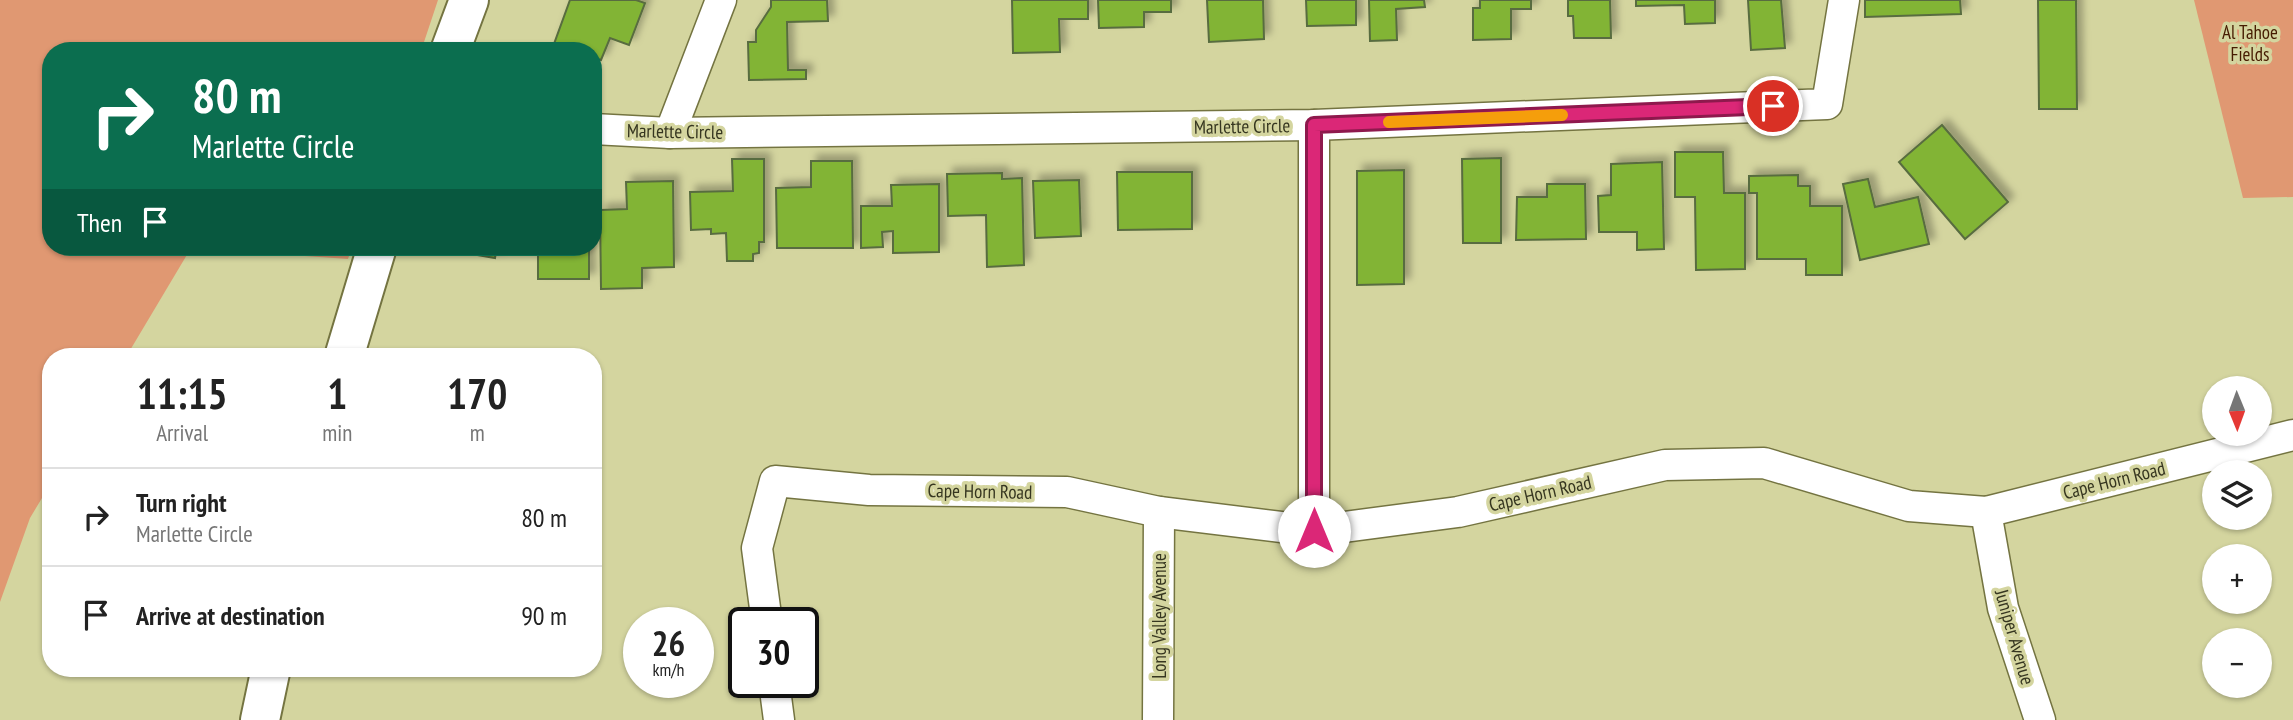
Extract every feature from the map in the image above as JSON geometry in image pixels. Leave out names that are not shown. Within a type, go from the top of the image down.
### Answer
[{"type":"street","points":[[453,42],[469,0]]},
{"type":"street","points":[[670,134],[721,0]]},
{"type":"street","name":"Marlette Circle","points":[[602,130],[670,134],[1314,125],[1827,104],[1843,0]]},
{"type":"street","points":[[1314,125],[1314,531]]},
{"type":"street","points":[[347,348],[374,256]]},
{"type":"street","name":"Cape Horn Road","points":[[764,607],[757,548],[775,481],[869,490],[1067,492],[1159,512],[1314,531],[1458,512],[1665,465],[1763,463],[1909,506],[1986,512],[2293,435]]},
{"type":"street","name":"Long Valley Avenue","points":[[1158,720],[1159,512]]},
{"type":"street","name":"Juniper Avenue","points":[[1986,512],[2003,608],[2040,720]]},
{"type":"street","points":[[260,720],[269,677]]},
{"type":"street","points":[[776,698],[779,720]]},
{"type":"green space","points":[[0,0],[438,0],[424,42],[42,42],[42,256],[186,256],[131,348],[42,348],[42,498],[30,518],[0,602]]},
{"type":"green space","name":"Al Tahoe Fields","points":[[2194,0],[2293,0],[2293,197],[2243,198]]},
{"type":"green space","points":[[305,256],[349,256],[348,259]]},
{"type":"building","points":[[570,0],[636,0],[645,3],[629,45],[610,38],[602,58],[602,42],[555,42]]},
{"type":"building","points":[[771,0],[827,0],[828,21],[787,22],[788,70],[806,70],[806,79],[749,80],[748,42],[756,42],[756,30],[771,7]]},
{"type":"building","points":[[1012,0],[1088,0],[1088,19],[1059,19],[1060,52],[1013,53]]},
{"type":"building","points":[[1098,0],[1171,0],[1171,12],[1144,12],[1144,27],[1099,28]]},
{"type":"building","points":[[1207,0],[1263,0],[1264,39],[1209,42]]},
{"type":"building","points":[[1306,0],[1356,0],[1356,25],[1307,26]]},
{"type":"building","points":[[1369,0],[1424,0],[1425,7],[1396,9],[1397,40],[1370,41]]},
{"type":"building","points":[[1480,0],[1531,0],[1531,9],[1511,9],[1511,39],[1473,40],[1473,8],[1480,8]]},
{"type":"building","points":[[1568,0],[1610,0],[1611,38],[1574,38],[1573,16],[1568,16]]},
{"type":"building","points":[[1636,0],[1715,0],[1715,23],[1685,24],[1684,5],[1636,6]]},
{"type":"building","points":[[1748,0],[1781,0],[1785,48],[1751,50]]},
{"type":"building","points":[[1865,0],[1960,0],[1961,14],[1865,17]]},
{"type":"building","points":[[2038,0],[2076,0],[2077,109],[2039,109]]},
{"type":"building","points":[[1942,125],[2008,202],[1965,239],[1899,162]]},
{"type":"building","points":[[1675,152],[1723,152],[1724,193],[1745,193],[1745,269],[1696,270],[1695,197],[1675,197]]},
{"type":"building","points":[[1501,158],[1501,243],[1463,243],[1462,159]]},
{"type":"building","points":[[732,159],[764,159],[764,242],[759,242],[759,253],[753,254],[753,261],[727,261],[726,233],[711,234],[711,229],[691,230],[690,192],[733,191]]},
{"type":"building","points":[[811,161],[852,161],[853,248],[777,248],[776,188],[811,187]]},
{"type":"building","points":[[1662,162],[1664,249],[1637,250],[1637,232],[1599,232],[1598,196],[1611,195],[1611,164]]},
{"type":"building","points":[[1404,170],[1404,284],[1357,285],[1357,171]]},
{"type":"building","points":[[1117,172],[1192,172],[1192,229],[1118,230]]},
{"type":"building","points":[[1002,173],[1002,179],[1022,178],[1024,265],[987,267],[986,215],[948,216],[947,174]]},
{"type":"building","points":[[1798,175],[1798,186],[1810,186],[1810,206],[1842,206],[1842,275],[1806,275],[1806,259],[1757,259],[1757,193],[1749,193],[1749,176]]},
{"type":"building","points":[[1868,179],[1875,207],[1918,197],[1929,244],[1860,260],[1843,184]]},
{"type":"building","points":[[1079,180],[1081,236],[1035,238],[1033,181]]},
{"type":"building","points":[[673,181],[674,267],[642,268],[642,288],[601,289],[602,210],[627,209],[626,182]]},
{"type":"building","points":[[939,184],[939,252],[893,253],[893,231],[882,232],[883,247],[861,248],[861,206],[892,206],[891,185]]},
{"type":"building","points":[[1547,184],[1585,184],[1586,239],[1516,240],[1517,197],[1547,197]]},
{"type":"building","points":[[538,256],[589,256],[589,279],[538,279]]},
{"type":"slow traffic","points":[[1389,122],[1562,115]]},
{"type":"route","points":[[1314,531],[1314,125],[1773,106]]}]
